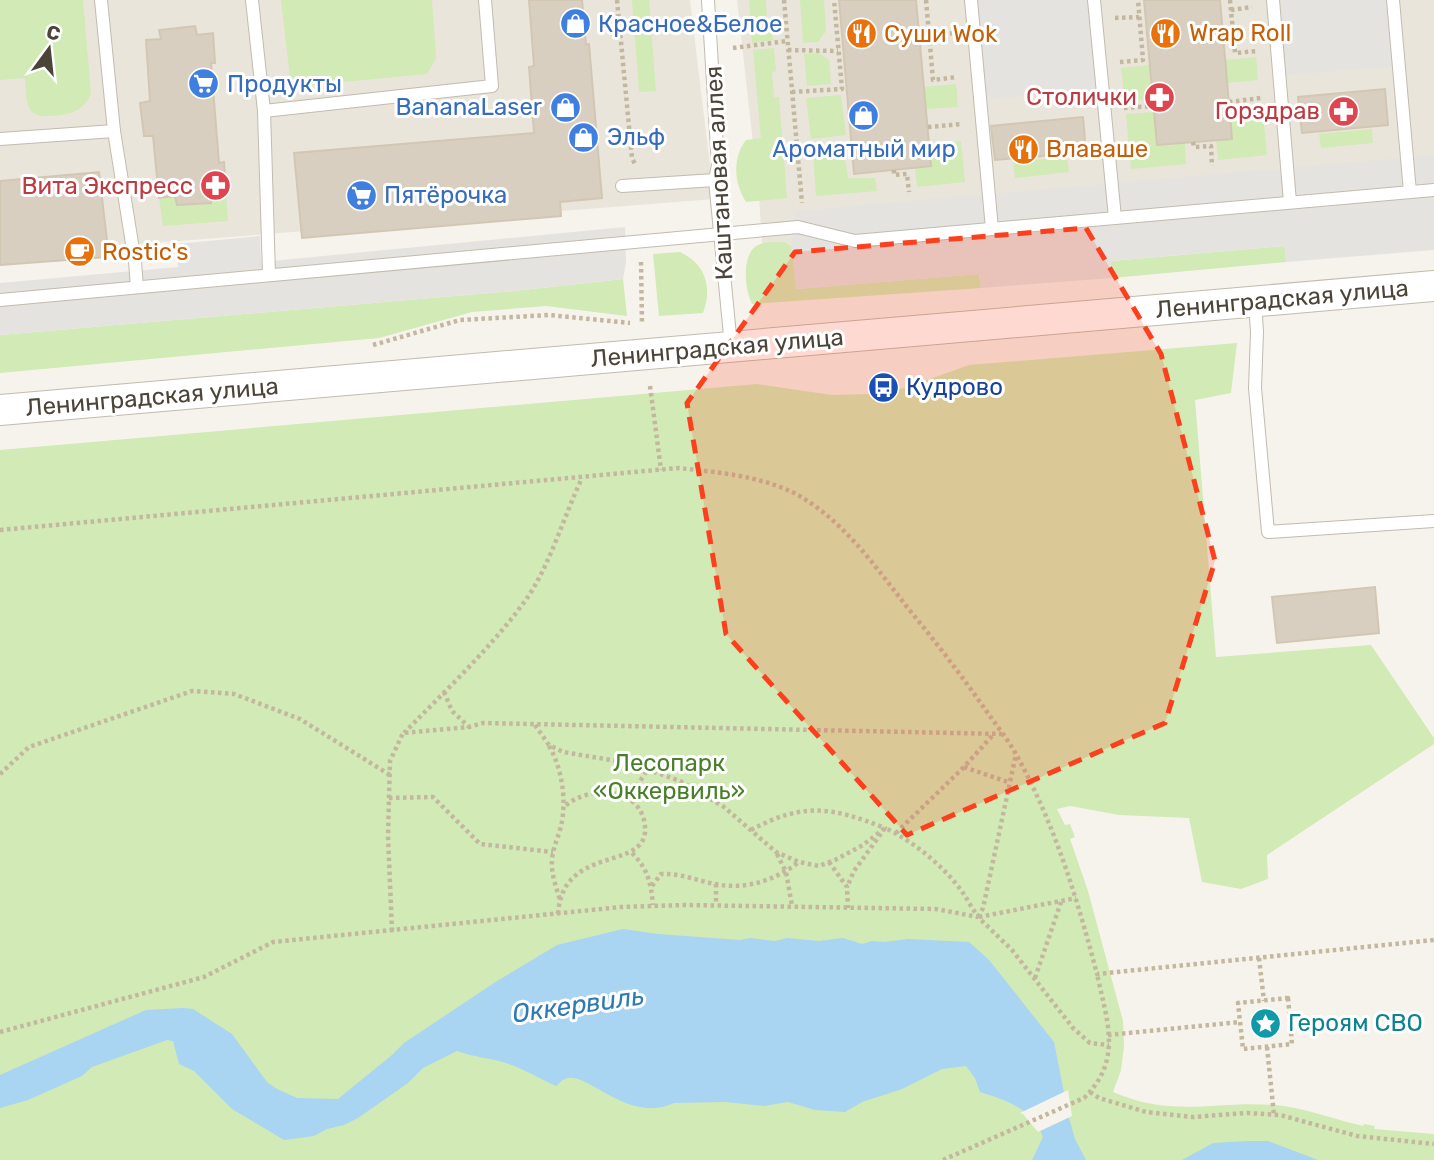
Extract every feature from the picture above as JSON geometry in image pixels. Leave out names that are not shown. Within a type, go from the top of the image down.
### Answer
[{"type":"street","name":"Ленинградская улица","points":[[0,410],[1434,286]]},
{"type":"lane","points":[[101,0],[114,131],[137,287]]},
{"type":"lane","points":[[252,0],[264,111],[269,274]]},
{"type":"lane","points":[[264,111],[492,86],[485,0]]},
{"type":"lane","name":"Каштановая аллея","points":[[708,0],[718,165],[715,180],[732,347]]},
{"type":"lane","points":[[971,0],[992,229]]},
{"type":"lane","points":[[1094,0],[1115,218]]},
{"type":"lane","points":[[1273,0],[1290,202]]},
{"type":"lane","points":[[1393,0],[1410,192]]},
{"type":"lane","points":[[0,139],[114,131]]},
{"type":"lane","points":[[622,186],[715,180]]},
{"type":"lane","points":[[0,300],[798,227],[855,241],[1434,190]]},
{"type":"lane","points":[[1255,301],[1255,388],[1268,532],[1434,521]]},
{"type":"path","points":[[618,0],[632,158],[643,184]]},
{"type":"path","points":[[784,0],[802,203]]},
{"type":"path","points":[[792,92],[842,89],[834,0]]},
{"type":"path","points":[[926,0],[933,80],[960,77]]},
{"type":"path","points":[[1118,62],[1143,60],[1138,0]]},
{"type":"path","points":[[1230,0],[1235,53],[1261,51]]},
{"type":"path","points":[[1231,10],[1256,6]]},
{"type":"path","points":[[1114,18],[1139,16]]},
{"type":"path","points":[[929,36],[956,33]]},
{"type":"path","points":[[713,50],[787,41]]},
{"type":"path","points":[[788,50],[838,51]]},
{"type":"path","points":[[1229,102],[1265,97]]},
{"type":"path","points":[[1123,108],[1153,106]]},
{"type":"path","points":[[928,127],[964,123]]},
{"type":"path","points":[[1194,142],[1194,147],[1211,146],[1212,166]]},
{"type":"path","points":[[797,150],[852,145]]},
{"type":"path","points":[[894,170],[894,175],[907,174],[909,192]]},
{"type":"path","points":[[641,255],[642,324]]},
{"type":"path","points":[[362,348],[460,320],[549,315],[652,323]]},
{"type":"path","points":[[650,386],[661,470]]},
{"type":"path","points":[[0,530],[678,468],[750,478],[796,494],[835,522],[879,570],[960,673],[1016,753],[1058,842],[1097,974],[1109,1045],[1106,1069],[1090,1092],[1084,1098],[943,1160]]},
{"type":"path","points":[[392,931],[388,836],[390,761],[403,733],[444,692],[526,600],[582,478]]},
{"type":"path","points":[[0,774],[29,747],[192,691],[234,694],[300,719],[390,775]]},
{"type":"path","points":[[444,692],[452,711],[469,727]]},
{"type":"path","points":[[403,733],[469,727],[483,723],[1003,734]]},
{"type":"path","points":[[534,724],[549,745],[558,766],[563,808],[552,870],[560,900]]},
{"type":"path","points":[[896,833],[993,735]]},
{"type":"path","points":[[549,745],[563,752],[611,758],[680,780],[724,807],[776,852],[799,862],[819,866],[863,845],[886,828]]},
{"type":"path","points":[[978,917],[983,908],[1016,753]]},
{"type":"path","points":[[964,767],[1008,782]]},
{"type":"path","points":[[629,798],[648,769]]},
{"type":"path","points":[[558,914],[560,900],[568,886],[588,867],[601,860],[632,853],[645,836],[642,813],[629,798],[603,792],[569,802],[563,808]]},
{"type":"path","points":[[389,798],[433,797],[480,844],[554,852]]},
{"type":"path","points":[[751,830],[793,811],[825,810],[896,833],[953,881],[978,917],[1012,950],[1073,1028],[1090,1043],[1109,1045]]},
{"type":"path","points":[[846,887],[854,871],[886,828]]},
{"type":"path","points":[[776,852],[786,872],[792,906]]},
{"type":"path","points":[[632,853],[643,864],[652,887],[653,905]]},
{"type":"path","points":[[652,887],[661,874],[674,874],[716,884],[754,884],[786,872],[799,862]]},
{"type":"path","points":[[829,862],[846,887],[848,908]]},
{"type":"path","points":[[716,884],[716,905]]},
{"type":"path","points":[[0,1032],[204,977],[273,942],[653,905],[936,909],[978,917],[1076,898]]},
{"type":"path","points":[[1035,978],[1061,901]]},
{"type":"path","points":[[1097,974],[1434,940]]},
{"type":"path","points":[[1259,958],[1264,1001]]},
{"type":"path","points":[[1288,998],[1292,1044],[1243,1049],[1240,1022],[1238,1003],[1288,998]]},
{"type":"path","points":[[1108,1035],[1240,1022]]},
{"type":"path","points":[[1267,1046],[1274,1115]]},
{"type":"path","points":[[1090,1092],[1099,1098],[1146,1112],[1193,1117],[1247,1113],[1274,1115],[1357,1136],[1434,1144]]},
{"type":"highlighted area","points":[[1086,228],[1161,354],[1215,561],[1165,723],[907,835],[726,634],[687,403],[795,252]]},
{"type":"shaded area","points":[[0,0],[690,0],[714,199],[0,255]]},
{"type":"shaded area","points":[[737,0],[1434,0],[1434,204],[763,257]]},
{"type":"shaded area","points":[[971,0],[1094,0],[1102,89],[980,100]]},
{"type":"shaded area","points":[[1273,0],[1393,0],[1398,66],[1280,76]]},
{"type":"shaded area","points":[[1434,155],[1434,250],[1286,262],[1284,246],[1111,261],[1112,278],[981,288],[979,274],[796,289],[791,246],[796,211]]},
{"type":"shaded area","points":[[625,227],[626,263],[623,279],[514,291],[0,335],[0,283],[178,267],[176,244],[260,236],[261,262]]},
{"type":"green space","points":[[0,0],[83,0],[91,93],[79,109],[62,115],[36,114],[28,105],[25,78],[0,80]]},
{"type":"green space","points":[[281,0],[432,0],[436,58],[427,74],[301,86],[290,78]]},
{"type":"green space","points":[[632,0],[649,0],[656,91],[639,92]]},
{"type":"green space","points":[[749,0],[766,0],[767,18],[772,18],[773,40],[752,43]]},
{"type":"green space","points":[[800,0],[824,0],[826,31],[818,42],[803,43]]},
{"type":"green space","points":[[774,48],[774,97],[779,97],[787,198],[746,202],[737,179],[738,155],[746,140],[761,138],[753,50]]},
{"type":"green space","points":[[819,53],[829,60],[831,84],[807,86],[804,54]]},
{"type":"green space","points":[[1256,57],[1258,80],[1227,83],[1225,60]]},
{"type":"green space","points":[[1149,65],[1153,99],[1125,102],[1121,68]]},
{"type":"green space","points":[[956,84],[958,107],[926,109],[924,87]]},
{"type":"green space","points":[[841,95],[846,135],[811,139],[806,98]]},
{"type":"green space","points":[[1154,112],[1157,145],[1185,143],[1186,164],[1131,169],[1126,114]]},
{"type":"green space","points":[[1263,115],[1267,155],[1218,160],[1216,140],[1232,139],[1230,118]]},
{"type":"green space","points":[[1372,129],[1373,143],[1321,148],[1319,134]]},
{"type":"green space","points":[[961,141],[965,182],[917,187],[915,168],[931,166],[929,145]]},
{"type":"green space","points":[[844,152],[848,178],[875,178],[877,191],[816,196],[813,154]]},
{"type":"green space","points":[[1067,157],[1069,172],[1015,178],[1013,162]]},
{"type":"green space","points":[[226,191],[228,221],[163,226],[159,198],[175,196],[177,205],[210,203],[210,193]]},
{"type":"green space","points":[[784,242],[791,246],[797,289],[979,274],[981,288],[752,304],[746,274],[751,251],[762,243]]},
{"type":"green space","points":[[1285,246],[1286,262],[1112,278],[1111,261]]},
{"type":"green space","points":[[680,252],[696,263],[705,277],[706,304],[703,313],[659,316],[653,254]]},
{"type":"green space","points":[[623,279],[627,316],[546,306],[472,312],[379,338],[0,373],[0,335],[514,291]]},
{"type":"green space","name":"Лесопарк «Оккервиль»","points":[[1237,343],[1231,393],[1195,400],[1216,657],[1371,645],[1434,738],[1434,744],[1267,855],[1268,879],[1241,889],[1202,882],[1189,818],[1119,815],[1070,806],[1057,809],[1065,825],[1070,824],[1075,837],[1070,839],[1088,891],[1123,1021],[1121,1070],[1113,1092],[1158,1105],[1179,1107],[1240,1104],[1284,1106],[1363,1126],[1375,1126],[1374,1129],[1434,1134],[1434,1160],[0,1160],[0,450],[757,384],[832,395],[869,394],[905,388],[969,365]]},
{"type":"water","name":"Оккервиль","points":[[623,929],[740,940],[750,938],[775,941],[787,938],[819,941],[843,938],[862,944],[908,939],[969,942],[989,960],[1054,1042],[1069,1118],[1075,1139],[1086,1160],[1032,1160],[1043,1137],[1033,1119],[1018,1107],[980,1092],[975,1078],[966,1066],[942,1069],[902,1089],[862,1102],[845,1112],[815,1110],[788,1102],[764,1106],[725,1102],[674,1103],[657,1108],[624,1102],[574,1078],[564,1080],[556,1086],[506,1063],[457,1051],[423,1068],[408,1083],[358,1118],[314,1136],[284,1140],[232,1109],[194,1071],[179,1064],[173,1041],[167,1040],[92,1067],[82,1076],[28,1100],[0,1108],[0,1075],[146,1010],[183,1008],[193,1009],[232,1034],[267,1082],[277,1089],[297,1098],[338,1099],[404,1043],[557,945]]},
{"type":"water","points":[[1268,1141],[1318,1160],[1182,1160],[1213,1143]]},
{"type":"pier","points":[[1068,1090],[1072,1116],[1038,1132],[1020,1113]]},
{"type":"building","points":[[529,0],[582,0],[586,45],[589,44],[602,198],[560,202],[561,216],[302,238],[294,153],[534,133],[529,67],[534,66]]},
{"type":"building","points":[[839,0],[916,0],[931,166],[854,174]]},
{"type":"building","points":[[1144,0],[1220,0],[1232,139],[1157,145]]},
{"type":"building","points":[[195,26],[197,35],[213,33],[215,63],[211,63],[219,163],[224,162],[226,191],[210,193],[211,203],[177,205],[175,196],[159,198],[153,136],[144,136],[140,103],[150,101],[146,40],[161,39],[159,30]]},
{"type":"building","name":"Горздрав","points":[[1385,89],[1388,125],[1302,133],[1298,97]]},
{"type":"building","points":[[1083,117],[1086,152],[995,160],[991,126]]},
{"type":"building","points":[[99,172],[107,257],[0,265],[0,181]]},
{"type":"building","points":[[1375,587],[1379,633],[1277,643],[1272,597]]},
{"type":"place","name":"Красное&Белое","points":[[575,24]]},
{"type":"place","name":"Wrap Roll","points":[[1166,33]]},
{"type":"place","name":"Суши Wok","points":[[861,34]]},
{"type":"place","name":"Продукты","points":[[204,84]]},
{"type":"place","name":"Столички","points":[[1160,97]]},
{"type":"place","name":"BananaLaser","points":[[565,107]]},
{"type":"place","name":"Горздрав","points":[[1343,111]]},
{"type":"place","name":"Ароматный мир","points":[[864,115]]},
{"type":"place","name":"Эльф","points":[[584,137]]},
{"type":"place","name":"Влаваше","points":[[1023,149]]},
{"type":"place","name":"Вита Экспресс","points":[[216,186]]},
{"type":"place","name":"Пятёрочка","points":[[361,195]]},
{"type":"place","name":"Rostic's","points":[[79,252]]},
{"type":"place","name":"Кудрово","points":[[883,387]]},
{"type":"place","name":"Героям СВО","points":[[1265,1023]]}]
